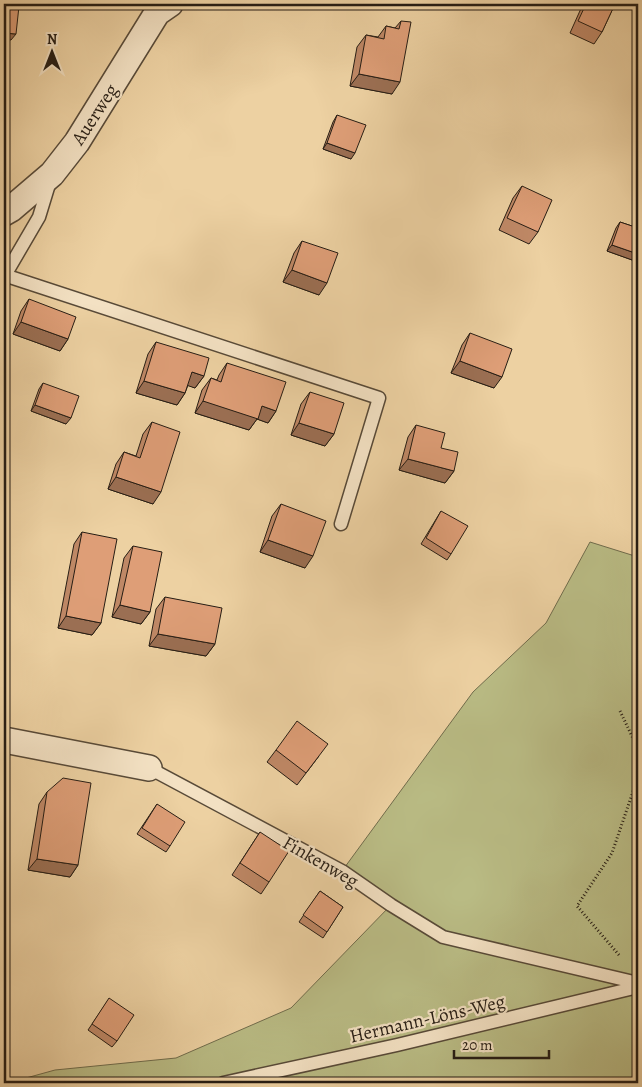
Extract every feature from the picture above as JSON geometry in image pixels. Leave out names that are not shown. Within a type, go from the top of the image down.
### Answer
[{"type":"street","name":"Auerweg","points":[[4,213],[52,174],[77,142],[157,13],[170,4]]},
{"type":"street","name":"Finkenweg","points":[[4,740],[149,768]]},
{"type":"lane","points":[[52,174],[39,217],[4,276],[379,398],[341,524]]},
{"type":"lane","name":"Finkenweg","points":[[149,768],[342,870],[391,905],[443,937],[638,985]]},
{"type":"lane","name":"Hermann-Löns-Weg","points":[[223,1083],[397,1045],[638,985]]},
{"type":"path","points":[[620,711],[638,749]]},
{"type":"path","points":[[620,955],[576,906],[612,853],[638,777]]},
{"type":"green space","points":[[590,542],[638,557],[638,1083],[8,1083],[55,1070],[176,1058],[291,1008],[391,905],[342,871],[473,692],[546,623]]},
{"type":"building","points":[[4,4],[19,6],[16,34],[4,33]]},
{"type":"building","points":[[586,4],[615,4],[602,32],[578,21]]},
{"type":"building","points":[[401,21],[411,22],[400,82],[359,74],[366,35],[384,39],[386,26],[399,29]]},
{"type":"building","points":[[337,115],[366,125],[355,153],[327,143]]},
{"type":"building","points":[[522,186],[552,200],[538,232],[507,218]]},
{"type":"building","points":[[620,222],[638,228],[638,254],[612,245]]},
{"type":"building","points":[[302,241],[338,253],[327,283],[292,270]]},
{"type":"building","points":[[29,299],[76,317],[68,339],[21,322]]},
{"type":"building","points":[[470,333],[512,349],[502,377],[460,361]]},
{"type":"building","points":[[156,342],[209,358],[204,376],[192,372],[185,393],[144,381]]},
{"type":"building","points":[[227,363],[286,382],[276,411],[262,406],[258,419],[203,401],[211,378],[221,382]]},
{"type":"building","points":[[43,383],[79,396],[71,418],[35,405]]},
{"type":"building","points":[[310,392],[344,403],[334,434],[299,423]]},
{"type":"building","points":[[152,422],[180,432],[161,492],[116,477],[124,452],[140,458]]},
{"type":"building","points":[[416,425],[445,433],[441,448],[458,452],[454,471],[408,459]]},
{"type":"building","points":[[281,504],[326,521],[313,556],[268,540]]},
{"type":"building","points":[[441,511],[468,526],[451,554],[426,538]]},
{"type":"building","points":[[82,532],[117,539],[101,623],[66,616]]},
{"type":"building","points":[[133,546],[162,552],[150,612],[120,605]]},
{"type":"building","points":[[165,597],[222,608],[215,644],[158,634]]},
{"type":"building","points":[[297,721],[328,744],[306,773],[276,750]]},
{"type":"building","points":[[63,778],[91,783],[78,865],[37,859],[47,792]]},
{"type":"building","points":[[157,804],[185,822],[170,846],[142,828]]},
{"type":"building","points":[[260,832],[289,851],[269,882],[240,863]]},
{"type":"building","points":[[320,891],[343,907],[327,932],[303,915]]},
{"type":"building","points":[[109,998],[134,1015],[117,1041],[92,1024]]}]
